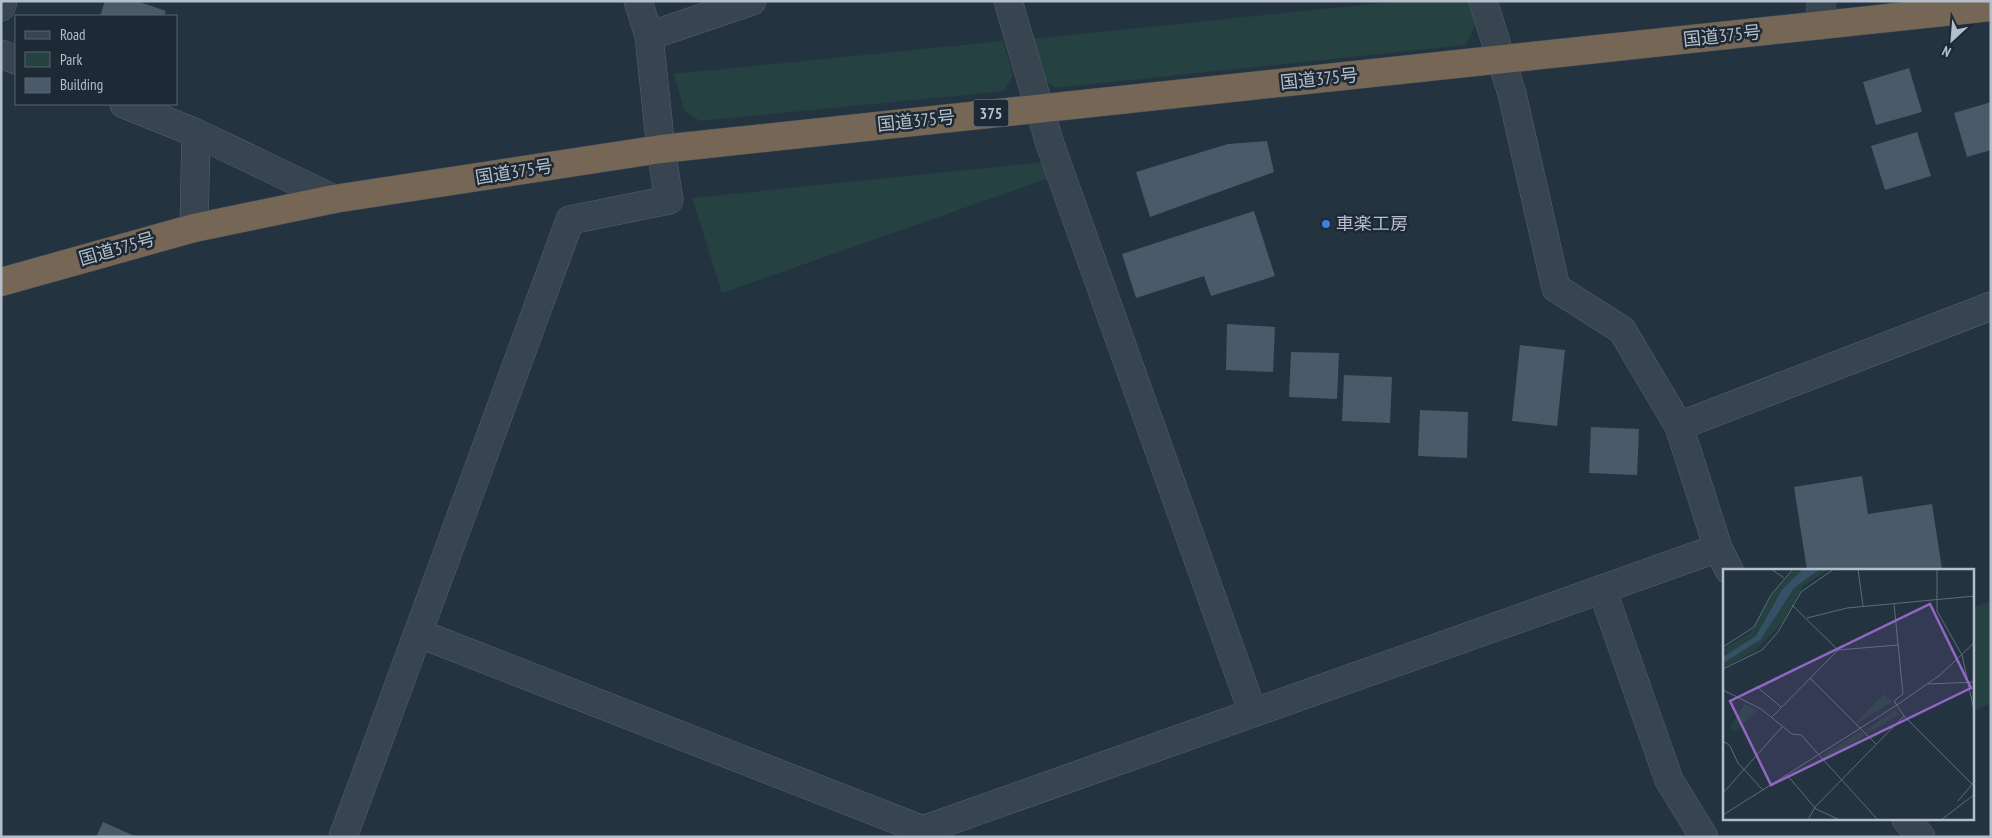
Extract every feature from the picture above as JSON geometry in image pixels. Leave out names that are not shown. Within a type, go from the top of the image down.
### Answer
[{"type":"highway","name":"国道375号","points":[[1,282],[194,228],[334,199],[661,149],[1502,59],[1821,13],[1991,7]]},
{"type":"street","points":[[1,7],[3,1]]},
{"type":"street","points":[[343,837],[570,220],[669,200],[661,149],[650,36],[638,1]]},
{"type":"street","points":[[650,36],[752,1]]},
{"type":"street","points":[[1008,1],[1050,144],[1253,713]]},
{"type":"street","points":[[418,633],[924,833],[1253,713],[1602,589],[1723,559],[1679,426],[1622,330],[1556,288],[1512,94],[1483,1]]},
{"type":"street","points":[[1,54],[15,60]]},
{"type":"street","points":[[126,105],[196,133],[334,199]]},
{"type":"street","points":[[194,228],[196,133]]},
{"type":"street","points":[[1679,426],[1991,306]]},
{"type":"street","points":[[1602,589],[1669,780],[1704,837]]},
{"type":"street","points":[[1907,820],[1921,837]]},
{"type":"green space","points":[[1401,1],[1471,1],[1476,23],[1466,45],[1055,88],[1039,75],[1031,39]]},
{"type":"green space","points":[[1003,41],[1013,75],[1004,91],[700,121],[684,110],[674,74]]},
{"type":"green space","points":[[1045,162],[1049,178],[722,293],[692,198]]},
{"type":"green space","points":[[1991,601],[1991,703],[1974,712],[1974,607]]},
{"type":"building","points":[[105,1],[137,1],[166,11],[164,15],[100,15]]},
{"type":"building","points":[[1909,68],[1922,112],[1876,125],[1863,82]]},
{"type":"building","points":[[1991,102],[1991,150],[1967,157],[1954,113]]},
{"type":"building","points":[[1917,132],[1931,176],[1885,190],[1871,146]]},
{"type":"building","points":[[1267,141],[1274,172],[1150,217],[1136,172],[1228,144]]},
{"type":"building","points":[[1254,211],[1275,276],[1211,296],[1204,276],[1136,298],[1122,254]]},
{"type":"building","points":[[1227,324],[1275,327],[1273,372],[1226,370]]},
{"type":"building","points":[[1520,345],[1565,350],[1557,426],[1512,421]]},
{"type":"building","points":[[1291,352],[1339,353],[1337,399],[1289,397]]},
{"type":"building","points":[[1344,375],[1392,377],[1390,423],[1342,421]]},
{"type":"building","points":[[1420,410],[1468,412],[1467,458],[1418,456]]},
{"type":"building","points":[[1591,427],[1639,429],[1637,475],[1589,473]]},
{"type":"building","points":[[1862,476],[1868,514],[1932,504],[1942,569],[1807,569],[1794,487]]},
{"type":"building","points":[[103,822],[137,837],[96,837]]},
{"type":"place","name":"車楽工房","points":[[1326,224]]}]
